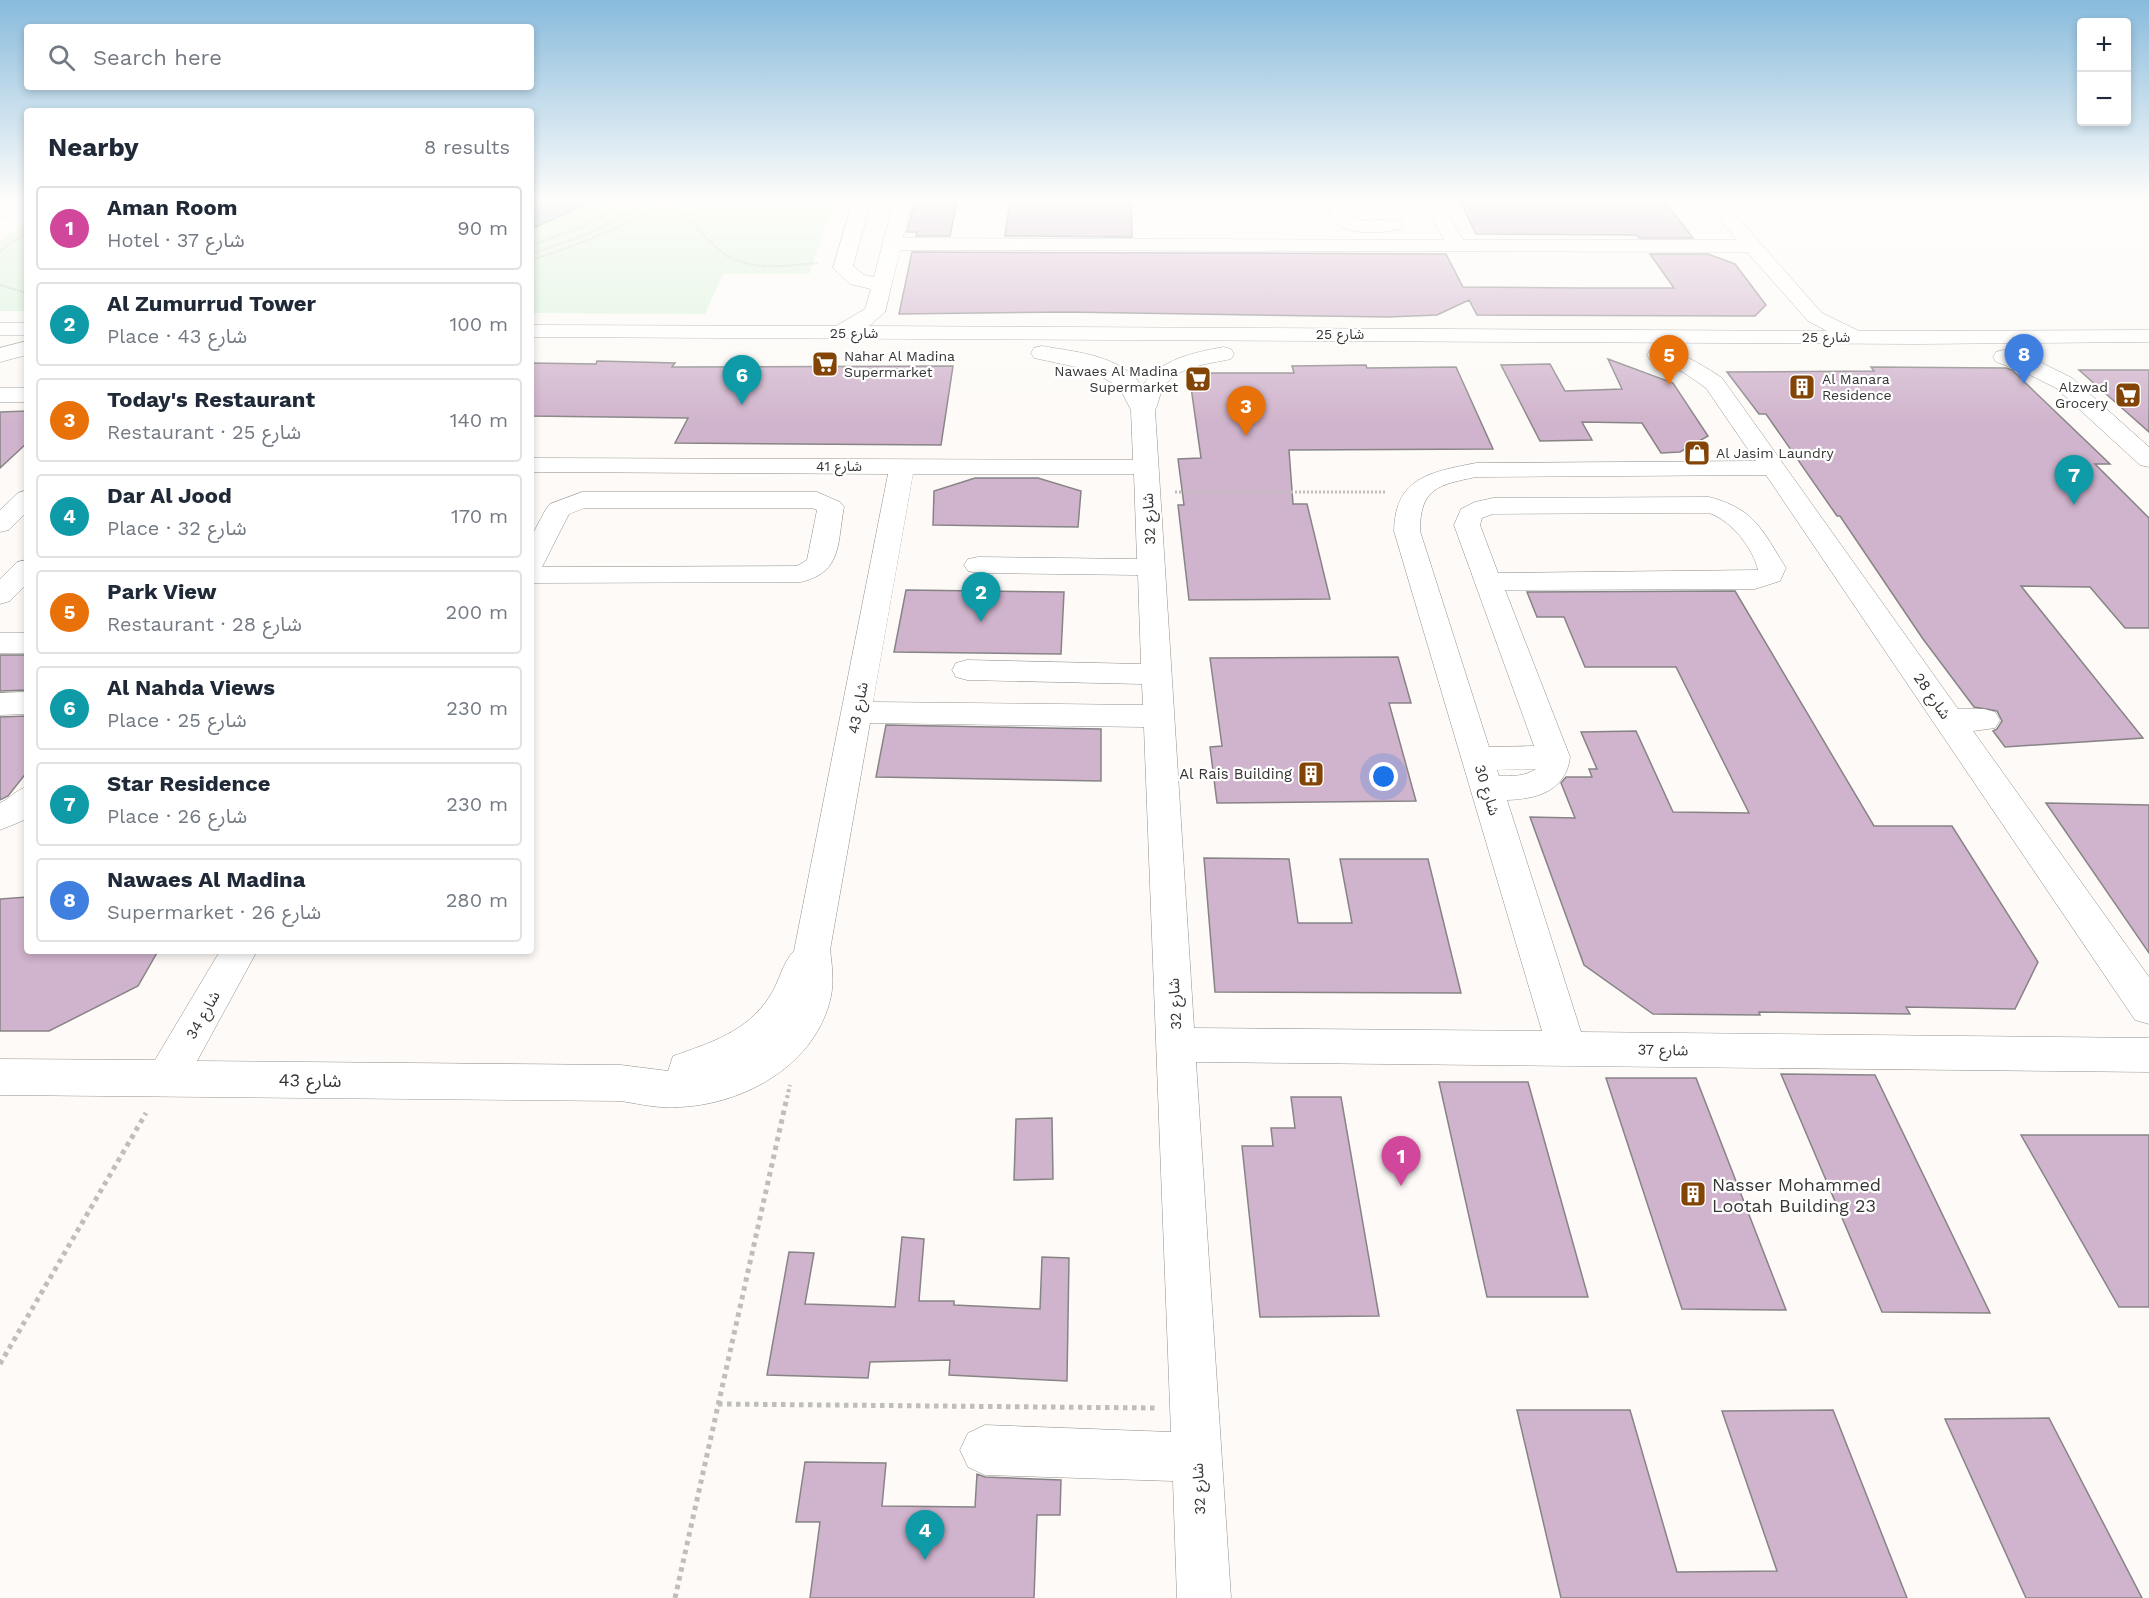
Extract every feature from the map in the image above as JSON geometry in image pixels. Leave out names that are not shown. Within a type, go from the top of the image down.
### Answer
[{"type":"street","points":[[851,276],[865,282],[882,285]]},
{"type":"street","points":[[838,333],[860,323],[875,312],[884,276]]},
{"type":"street","points":[[1774,276],[1812,327]]},
{"type":"street","points":[[875,312],[882,322],[896,333]]},
{"type":"street","name":"شارع 25","points":[[534,331],[896,333],[1812,327],[1856,337],[2149,336]]},
{"type":"street","points":[[0,329],[24,329]]},
{"type":"street","points":[[0,347],[24,348]]},
{"type":"street","points":[[0,355],[24,349]]},
{"type":"street","name":"شارع 25","points":[[534,350],[1658,355],[1721,365],[2004,357],[2149,356]]},
{"type":"street","name":"شارع 32","points":[[1042,353],[1111,370],[1131,386],[1143,410]]},
{"type":"street","name":"شارع 32","points":[[1204,1598],[1143,410],[1152,387],[1169,371],[1193,360],[1223,354]]},
{"type":"street","name":"شارع 28","points":[[1658,355],[1691,367],[1721,365],[1773,468],[2149,1008]]},
{"type":"street","points":[[2004,357],[2030,366],[2065,371],[2149,460]]},
{"type":"street","points":[[0,395],[24,395]]},
{"type":"street","name":"شارع 41","points":[[534,465],[902,466],[1147,480]]},
{"type":"street","name":"شارع 30","points":[[1407,531],[1392,509],[1392,492],[1403,479],[1424,470],[1451,465],[1496,469],[1773,468]]},
{"type":"street","points":[[681,499],[694,466]]},
{"type":"street","points":[[709,499],[722,466]]},
{"type":"street","name":"شارع 43","points":[[0,1077],[621,1083],[663,1089],[703,1086],[743,1074],[762,1064],[793,1036],[804,1020],[814,986],[812,950],[902,466]]},
{"type":"street","points":[[1563,468],[1582,505]]},
{"type":"street","points":[[1588,468],[1609,505]]},
{"type":"street","name":"شارع 30","points":[[1496,469],[1457,474],[1425,484],[1408,504],[1405,516],[1407,531],[1567,1050]]},
{"type":"street","points":[[534,557],[555,514],[565,505],[582,500],[817,500],[828,504],[831,511],[820,562],[807,572],[794,574],[534,575]]},
{"type":"street","points":[[0,524],[24,501]]},
{"type":"street","points":[[1482,773],[1516,788],[1541,783],[1554,768],[1554,757],[1488,582],[1467,525],[1470,514],[1484,507],[1493,506],[1709,505],[1726,509],[1743,522],[1772,568],[1770,575],[1755,580],[1488,582]]},
{"type":"street","points":[[978,565],[1151,567]]},
{"type":"street","points":[[0,595],[24,571]]},
{"type":"street","points":[[1901,651],[1932,651]]},
{"type":"street","points":[[967,670],[1157,674]]},
{"type":"street","points":[[0,704],[24,703]]},
{"type":"street","points":[[857,712],[1159,716]]},
{"type":"street","points":[[1948,720],[1984,720]]},
{"type":"street","points":[[0,817],[18,809],[24,802]]},
{"type":"street","name":"شارع 34","points":[[166,1078],[237,954]]},
{"type":"street","name":"شارع 37","points":[[1177,1045],[2149,1055]]},
{"type":"street","points":[[986,1450],[1114,1453],[1197,1458]]},
{"type":"path","points":[[0,285],[24,292]]},
{"type":"path","points":[[1147,480],[1392,492]]},
{"type":"path","points":[[0,1364],[166,1078]]},
{"type":"path","points":[[675,1598],[791,1078]]},
{"type":"path","points":[[718,1404],[1195,1408]]},
{"type":"green space","points":[[0,276],[24,276],[24,311],[0,311]]},
{"type":"green space","points":[[534,276],[722,276],[705,314],[534,313]]},
{"type":"building","points":[[907,276],[1457,276],[1463,287],[1674,288],[1665,276],[1744,276],[1766,305],[1755,316],[1477,315],[1469,300],[1437,315],[1388,317],[1067,312],[899,314]]},
{"type":"building","points":[[1608,359],[1673,383],[1708,436],[1680,452],[1661,453],[1642,423],[1582,422],[1592,440],[1540,441],[1501,365],[1550,364],[1565,391],[1622,389]]},
{"type":"building","points":[[597,361],[675,363],[672,367],[953,366],[941,445],[675,443],[688,418],[534,416],[534,363],[596,364]]},
{"type":"building","points":[[1366,365],[1367,368],[1456,367],[1493,449],[1289,450],[1293,504],[1307,504],[1330,599],[1189,600],[1178,505],[1184,505],[1178,459],[1201,458],[1189,373],[1294,373],[1292,366]]},
{"type":"building","points":[[1871,367],[2006,368],[2012,370],[2110,464],[2095,464],[2149,518],[2149,628],[2125,628],[2090,587],[2021,586],[2143,738],[2005,747],[1993,731],[2002,721],[1997,711],[1974,707],[1923,639],[1840,516],[1837,516],[1766,414],[1759,414],[1727,372],[1874,371]]},
{"type":"building","points":[[2079,370],[2149,370],[2149,432]]},
{"type":"building","points":[[24,411],[24,446],[0,468],[0,412]]},
{"type":"building","points":[[975,478],[1038,478],[1081,491],[1078,527],[933,525],[934,491]]},
{"type":"building","points":[[906,590],[1064,592],[1061,654],[894,652]]},
{"type":"building","points":[[1735,591],[1874,826],[1952,826],[2038,962],[2015,1009],[1906,1007],[1910,1014],[1759,1012],[1760,1015],[1653,1014],[1584,965],[1530,817],[1575,818],[1561,783],[1566,777],[1592,777],[1589,769],[1597,769],[1581,732],[1636,731],[1673,812],[1749,813],[1676,667],[1585,667],[1564,617],[1537,617],[1527,592]]},
{"type":"building","points":[[0,655],[24,655],[24,690],[0,691]]},
{"type":"building","points":[[1398,657],[1411,703],[1389,703],[1416,801],[1217,803],[1210,747],[1222,746],[1210,658]]},
{"type":"building","points":[[24,716],[24,776],[8,796],[0,800],[0,717]]},
{"type":"building","points":[[886,725],[1101,729],[1101,781],[876,777]]},
{"type":"building","points":[[2046,803],[2149,805],[2149,953]]},
{"type":"building","points":[[1204,858],[1289,859],[1298,923],[1352,923],[1340,859],[1428,859],[1461,993],[1215,992]]},
{"type":"building","points":[[24,897],[24,954],[156,954],[138,986],[49,1031],[0,1031],[0,899]]},
{"type":"building","points":[[1781,1074],[1875,1075],[1990,1313],[1882,1312]]},
{"type":"building","name":"Nasser Mohammed Lootah Building 23","points":[[1606,1078],[1696,1078],[1786,1310],[1682,1309]]},
{"type":"building","points":[[1439,1082],[1528,1082],[1588,1297],[1487,1297]]},
{"type":"building","points":[[1291,1097],[1341,1097],[1379,1316],[1260,1317],[1242,1146],[1273,1146],[1271,1128],[1295,1128]]},
{"type":"building","points":[[1052,1118],[1053,1179],[1014,1180],[1016,1119]]},
{"type":"building","points":[[2021,1135],[2149,1135],[2149,1307],[2119,1307]]},
{"type":"building","points":[[902,1237],[924,1239],[919,1301],[954,1301],[954,1305],[1040,1309],[1042,1257],[1069,1258],[1067,1381],[949,1375],[950,1360],[870,1362],[868,1378],[767,1375],[789,1252],[814,1253],[805,1304],[895,1307]]},
{"type":"building","points":[[1517,1410],[1630,1410],[1677,1572],[1777,1571],[1722,1411],[1833,1410],[1907,1598],[1561,1598]]},
{"type":"building","points":[[2049,1418],[2142,1598],[2026,1598],[1945,1419]]},
{"type":"building","points":[[805,1462],[886,1463],[882,1506],[975,1507],[977,1474],[985,1477],[1061,1480],[1060,1515],[1037,1515],[1034,1598],[810,1598],[820,1522],[796,1522]]},
{"type":"place","name":"Nahar Al Madina Supermarket","points":[[825,364]]},
{"type":"place","name":"Nawaes Al Madina Supermarket","points":[[1198,379]]},
{"type":"place","name":"Nawaes Al Madina","points":[[2024,384]]},
{"type":"place","name":"Park View","points":[[1669,385]]},
{"type":"place","name":"Al Manara Residence","points":[[1802,387]]},
{"type":"place","name":"Alzwad Grocery","points":[[2128,395]]},
{"type":"place","name":"Al Nahda Views","points":[[742,405]]},
{"type":"place","name":"Today's Restaurant","points":[[1246,436]]},
{"type":"place","name":"Al Jasim Laundry","points":[[1697,453]]},
{"type":"place","name":"Star Residence","points":[[2074,505]]},
{"type":"place","name":"Al Zumurrud Tower","points":[[981,622]]},
{"type":"place","name":"Al Rais Building","points":[[1311,774]]},
{"type":"place","name":"Aman Room","points":[[1401,1186]]},
{"type":"place","name":"Nasser Mohammed Lootah Building 23","points":[[1693,1194]]},
{"type":"place","name":"Dar Al Jood","points":[[925,1560]]}]
